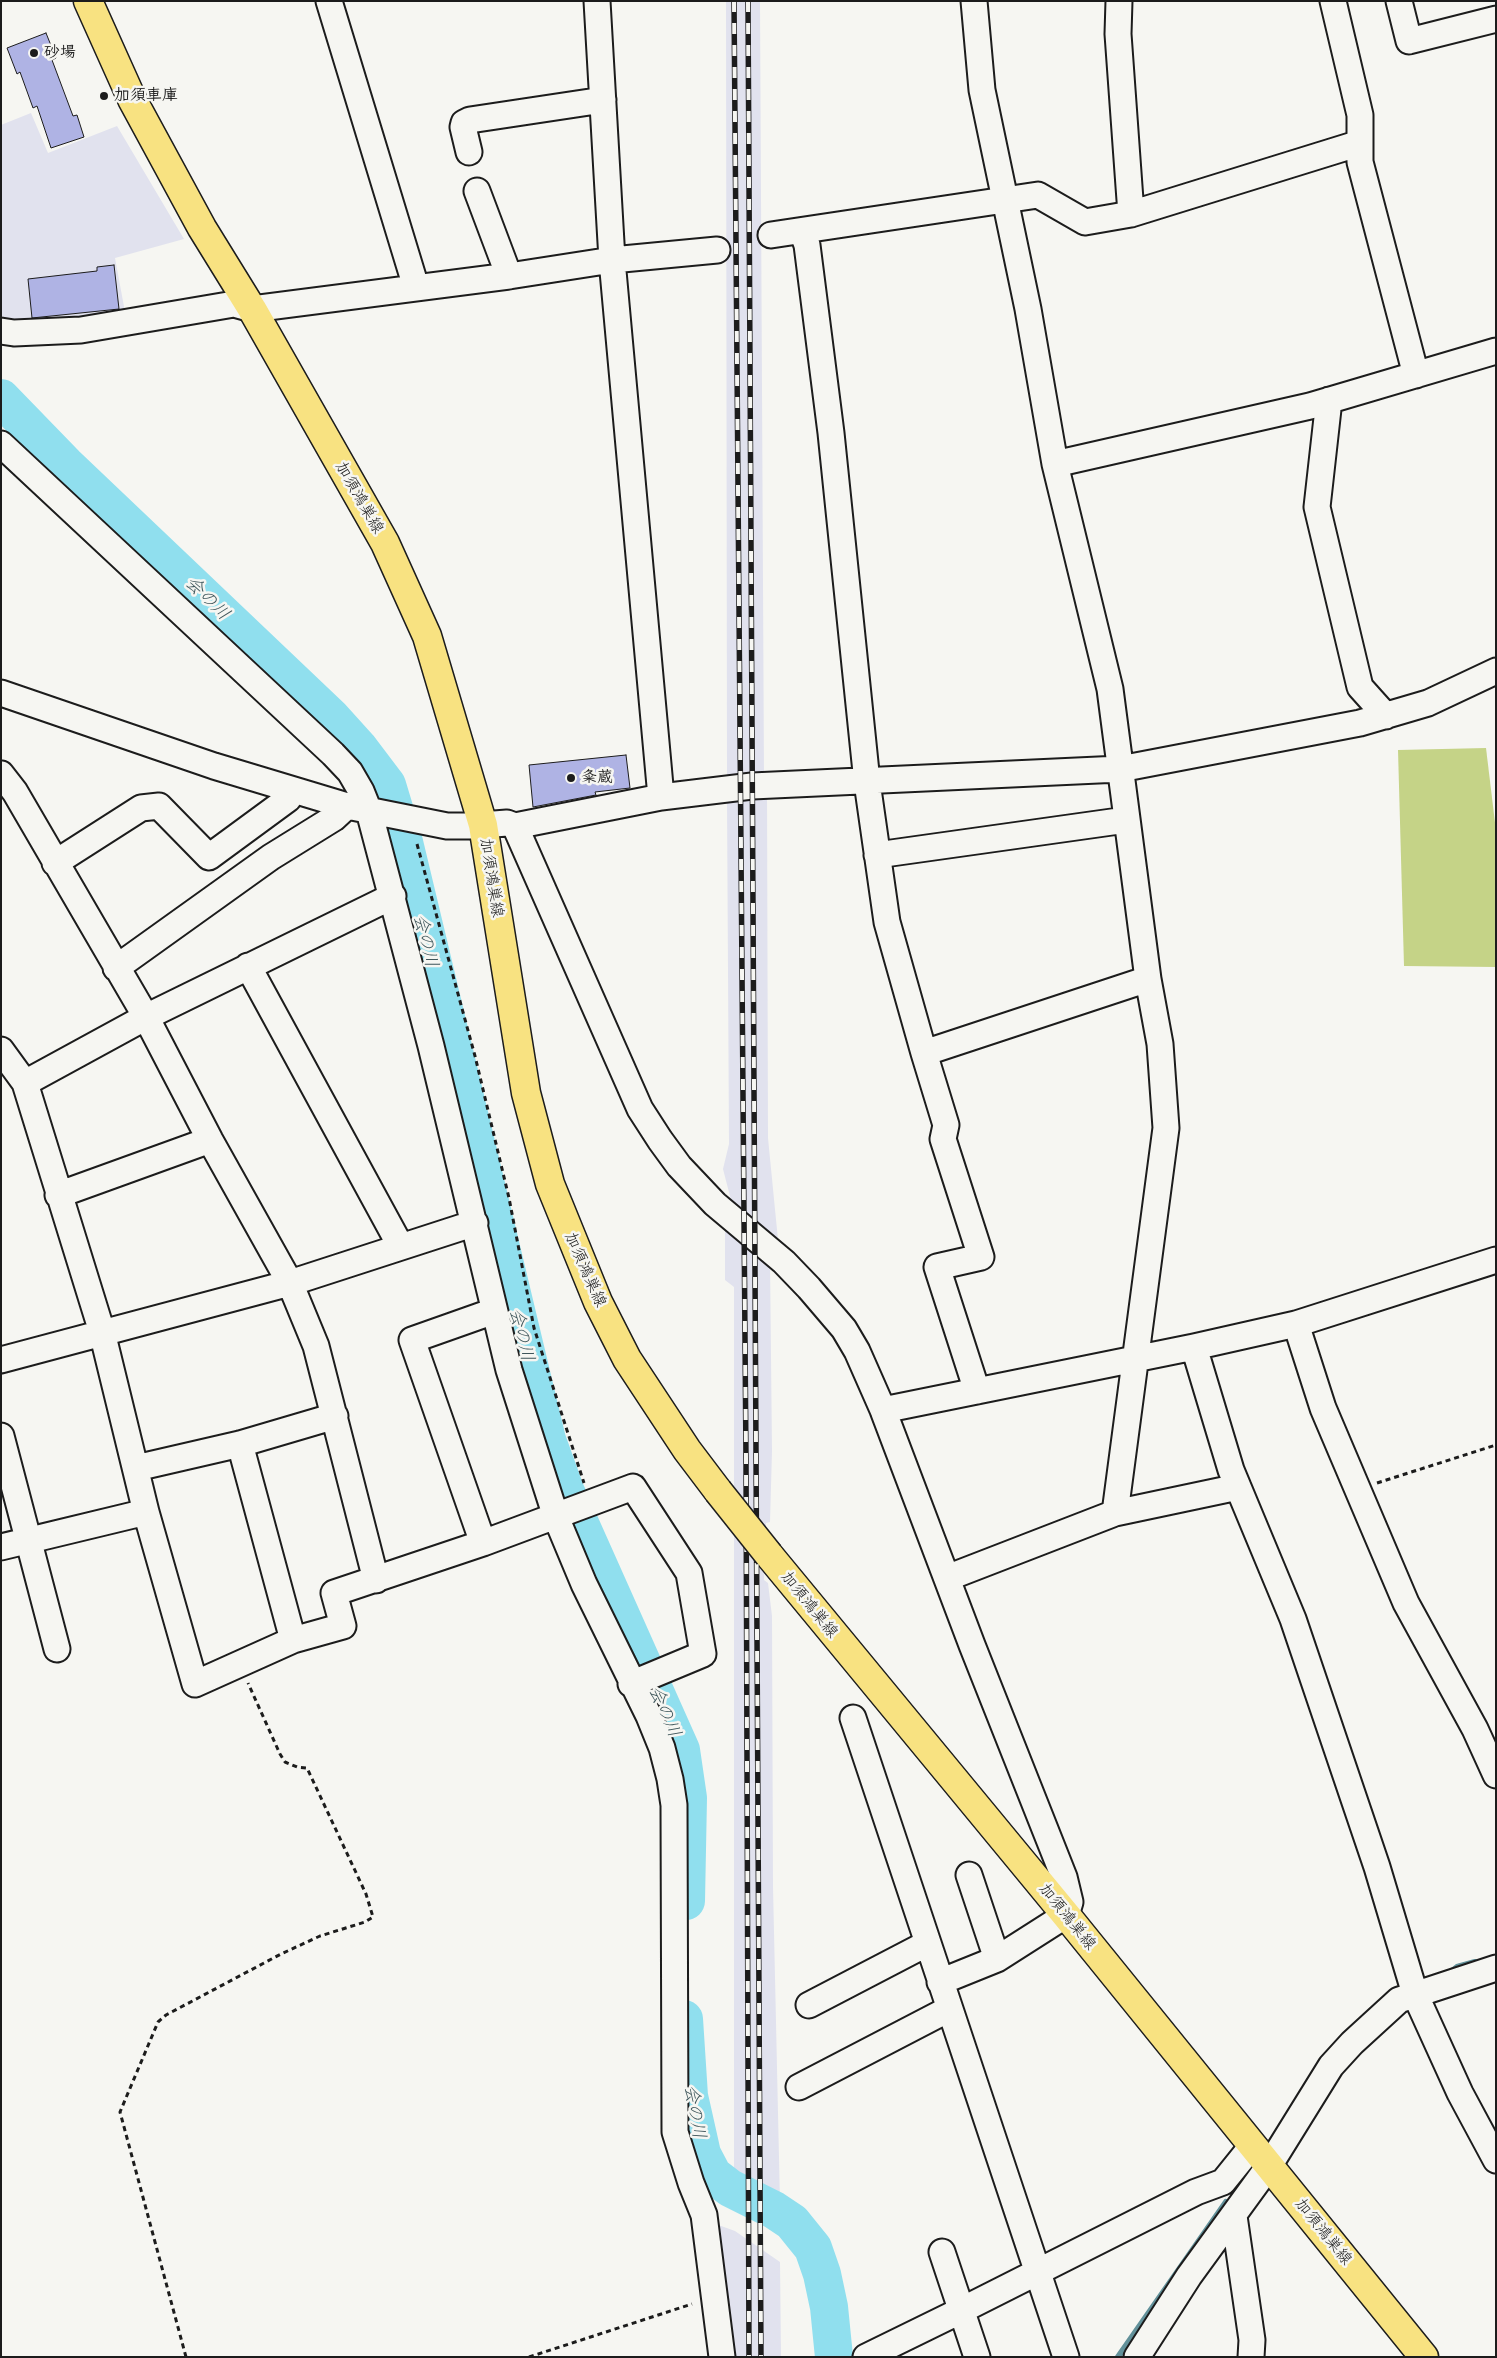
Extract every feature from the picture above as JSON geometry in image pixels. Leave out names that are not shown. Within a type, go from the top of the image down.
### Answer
[{"type":"main road","name":"加須鴻巣線","points":[[88,1],[132,99],[202,228],[252,309],[384,543],[428,636],[483,826],[526,1093],[550,1184],[598,1302],[627,1359],[687,1450],[769,1555],[1066,1915],[1424,2357]]},
{"type":"street","points":[[329,1],[416,287]]},
{"type":"street","points":[[597,1],[612,260],[661,797]]},
{"type":"street","points":[[974,1],[982,90],[1028,309],[1055,464],[1110,689],[1148,979],[1160,1044],[1166,1128],[1115,1513]]},
{"type":"street","points":[[1119,1],[1118,34],[1131,214]]},
{"type":"street","points":[[1333,1],[1360,115],[1360,162],[1416,375]]},
{"type":"street","points":[[1399,1],[1409,41],[1496,20]]},
{"type":"street","points":[[469,152],[463,127],[464,123],[470,120],[603,100]]},
{"type":"street","points":[[771,235],[1038,195],[1085,222],[1131,214],[1360,143]]},
{"type":"street","points":[[476,191],[509,276]]},
{"type":"street","points":[[802,231],[807,246],[832,433],[866,782],[887,922],[946,1125],[943,1139],[981,1257],[937,1267],[977,1391]]},
{"type":"street","points":[[1,331],[14,333],[81,330],[234,304],[252,309],[509,276],[612,260],[717,250]]},
{"type":"street","points":[[1055,464],[1329,400],[1496,351]]},
{"type":"street","points":[[1329,400],[1317,507],[1360,687],[1386,716]]},
{"type":"street","points":[[1,444],[334,754],[350,772],[361,790],[365,810],[393,896],[475,1223],[509,1370],[574,1510],[584,1584],[649,1716],[662,1748],[674,1806],[676,2132],[691,2183],[704,2215],[722,2357]]},
{"type":"street","points":[[1,693],[214,766],[294,791],[365,810],[447,826],[483,826],[507,823],[515,826],[661,797],[752,786],[1120,769],[1360,723],[1428,703],[1496,670]]},
{"type":"street","points":[[6,789],[55,863],[146,1017],[210,1140],[290,1282],[316,1346],[376,1580]]},
{"type":"street","points":[[55,863],[141,808],[159,806],[209,856],[288,799],[294,791]]},
{"type":"street","points":[[116,968],[271,857],[334,818],[365,810]]},
{"type":"street","points":[[877,855],[1126,820]]},
{"type":"street","points":[[515,826],[640,1110],[679,1166],[714,1204],[784,1262],[844,1330],[856,1352],[883,1410],[1064,1877],[1070,1902],[1066,1915],[997,1959],[940,1982]]},
{"type":"street","points":[[24,1083],[146,1017],[393,896]]},
{"type":"street","points":[[248,966],[401,1247]]},
{"type":"street","points":[[924,1053],[1148,979]]},
{"type":"street","points":[[1,1050],[24,1083],[102,1332],[146,1512],[195,1684],[293,1640],[343,1626],[334,1593],[483,1543],[632,1487],[689,1573],[703,1654],[634,1685]]},
{"type":"street","points":[[58,1195],[210,1140]]},
{"type":"street","points":[[1,1360],[290,1282],[475,1223]]},
{"type":"street","points":[[883,1410],[1137,1357],[1194,1347],[1296,1324],[1496,1260]]},
{"type":"street","points":[[483,1543],[412,1340],[494,1311]]},
{"type":"street","points":[[1296,1324],[1323,1408],[1406,1603],[1475,1730],[1496,1775]]},
{"type":"street","points":[[1194,1347],[1238,1487],[1293,1619],[1377,1867],[1415,1994],[1460,2093],[1496,2160]]},
{"type":"street","points":[[136,1468],[240,1444],[335,1416]]},
{"type":"street","points":[[1,1436],[57,1649]]},
{"type":"street","points":[[240,1444],[293,1640]]},
{"type":"street","points":[[947,1578],[1115,1513],[1238,1487]]},
{"type":"street","points":[[1,1547],[146,1512]]},
{"type":"street","points":[[852,1718],[1066,2357]]},
{"type":"street","points":[[970,1875],[997,1959]]},
{"type":"street","points":[[809,2005],[928,1944]]},
{"type":"street","points":[[1137,2357],[1188,2276],[1250,2192],[1261,2156],[1331,2066],[1352,2043],[1399,2000],[1496,1968]]},
{"type":"street","points":[[799,2087],[950,2009]]},
{"type":"street","points":[[866,2357],[1196,2192],[1223,2182],[1231,2172],[1261,2156]]},
{"type":"street","points":[[1231,2172],[1250,2192]]},
{"type":"street","points":[[1234,2216],[1252,2340],[1251,2357]]},
{"type":"street","points":[[942,2252],[977,2357]]},
{"type":"path","points":[[410,819],[480,1075],[509,1198],[534,1328],[566,1428],[574,1510]]},
{"type":"path","points":[[1358,1489],[1496,1445]]},
{"type":"path","points":[[186,2357],[120,2112],[154,2031],[158,2022],[166,2015],[281,1954],[320,1936],[365,1922],[373,1917],[366,1894],[307,1768],[297,1767],[285,1762],[240,1664]]},
{"type":"path","points":[[528,2357],[714,2297]]},
{"type":"shaded area","points":[[726,1],[760,1],[764,777],[727,780]]},
{"type":"shaded area","points":[[31,113],[48,153],[117,126],[184,239],[115,258],[125,312],[18,323],[1,321],[1,125]]},
{"type":"shaded area","points":[[767,791],[768,1138],[778,1240],[770,1240],[732,1204],[723,1169],[729,1144],[727,800]]},
{"type":"shaded area","points":[[725,1227],[770,1261],[772,1451],[770,1522],[766,1523],[764,1580],[768,1583],[772,1616],[773,1887],[780,2203],[734,2178],[734,1287],[725,1280]]},
{"type":"shaded area","points":[[710,2222],[735,2231],[780,2262],[781,2357],[730,2357],[727,2284],[721,2241],[714,2235]]},
{"type":"green space","points":[[1486,748],[1496,831],[1496,967],[1404,966],[1398,750]]},
{"type":"building","points":[[46,33],[56,58],[52,60],[73,116],[77,115],[84,137],[51,148],[37,106],[33,108],[20,72],[17,74],[7,48]]},
{"type":"building","points":[[114,265],[119,309],[32,318],[28,279],[97,271],[97,267]]},
{"type":"building","points":[[626,755],[630,788],[595,792],[596,795],[533,807],[529,765]]},
{"type":"waterway","name":"会の川","points":[[1,398],[66,465],[331,717],[359,748],[387,785],[403,838],[547,1440],[565,1490],[681,1750],[688,1798],[686,1901]]},
{"type":"waterway","points":[[1448,1974],[1457,1967],[1475,1962]]},
{"type":"waterway","name":"会の川","points":[[684,2019],[689,2096],[702,2154],[713,2175],[730,2188],[774,2210],[792,2222],[813,2248],[822,2274],[829,2307],[834,2357]]},
{"type":"waterway","points":[[1118,2357],[1226,2202]]},
{"type":"railway","points":[[734,1],[746,1458],[749,2357]]},
{"type":"railway","points":[[748,1],[761,2357]]},
{"type":"place","name":"砂場","points":[[34,53]]},
{"type":"place","name":"加須車庫","points":[[104,96]]},
{"type":"place","name":"粂蔵","points":[[571,778]]}]
